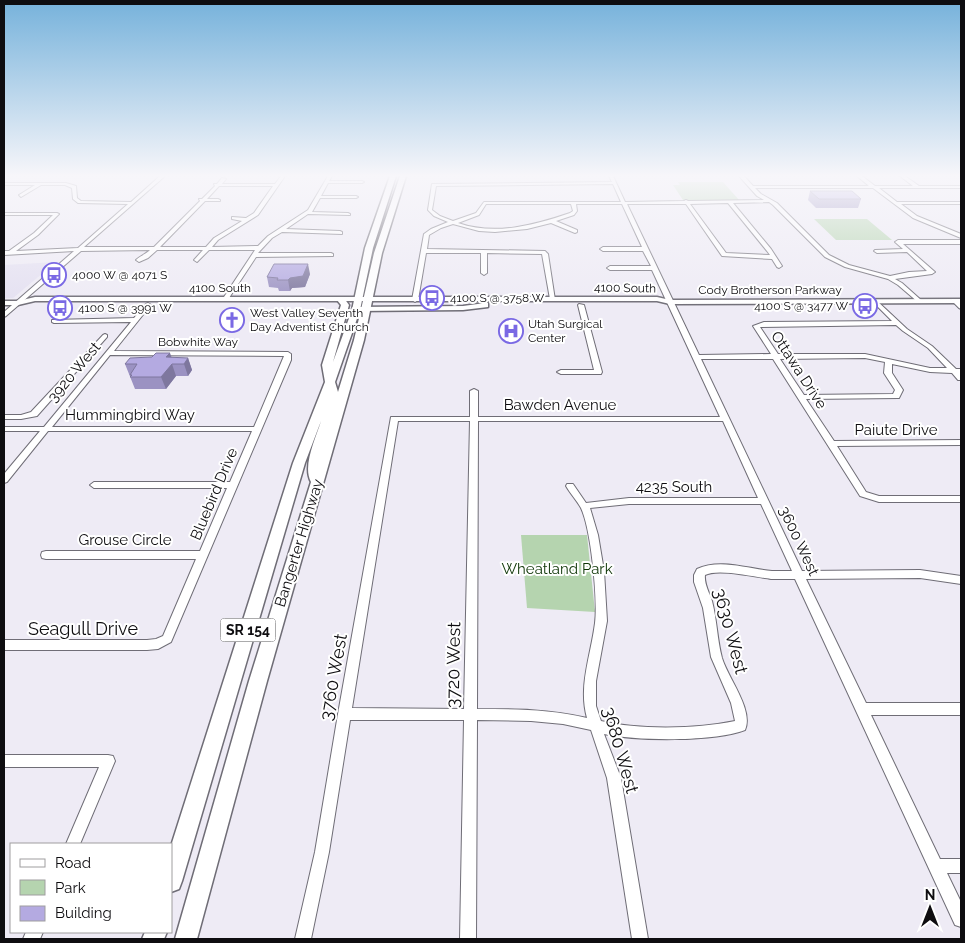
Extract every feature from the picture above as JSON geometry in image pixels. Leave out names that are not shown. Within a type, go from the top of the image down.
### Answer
[{"type":"highway","name":"Bangerter Highway","points":[[186,939],[253,700],[354,359],[365,302],[369,248],[379,220]]},
{"type":"highway","points":[[365,302],[384,254],[378,239],[384,220]]},
{"type":"highway","points":[[381,244],[389,220]]},
{"type":"highway","points":[[316,487],[314,461],[333,399],[330,380],[326,370],[343,302]]},
{"type":"highway","name":"Bangerter Highway","points":[[172,877],[299,464],[330,380],[365,302]]},
{"type":"main road","points":[[88,305],[214,302],[259,296],[463,308],[506,302],[577,302],[597,299]]},
{"type":"main road","name":"4100 South","points":[[18,303],[35,299],[343,302]]},
{"type":"main road","name":"4100 South","points":[[365,302],[553,299],[657,299],[670,302]]},
{"type":"main road","name":"4100 South","points":[[4,303],[27,305],[148,305],[365,302],[484,305],[659,305],[670,302]]},
{"type":"main road","name":"Cody Brotherson Parkway","points":[[670,302],[959,303]]},
{"type":"street","points":[[11,252],[36,234],[51,220]]},
{"type":"street","points":[[4,314],[112,220]]},
{"type":"street","points":[[139,260],[155,249],[182,220]]},
{"type":"street","points":[[197,260],[218,237],[248,220]]},
{"type":"street","points":[[226,300],[259,248],[296,220]]},
{"type":"street","points":[[447,220],[468,229],[515,229],[531,227],[551,221],[575,231]]},
{"type":"street","points":[[415,300],[428,233],[437,227],[457,220]]},
{"type":"street","name":"3600 West","points":[[631,220],[961,919]]},
{"type":"street","points":[[699,220],[726,256],[772,257]]},
{"type":"street","points":[[745,220],[769,250],[779,266]]},
{"type":"street","points":[[789,220],[825,255],[844,267],[890,278],[900,284],[919,302]]},
{"type":"street","points":[[921,220],[961,236]]},
{"type":"street","points":[[281,230],[340,233]]},
{"type":"street","points":[[890,278],[932,272],[898,242]]},
{"type":"street","points":[[898,242],[961,242]]},
{"type":"street","points":[[4,253],[78,250],[259,248]]},
{"type":"street","points":[[603,249],[645,249]]},
{"type":"street","points":[[423,251],[543,252],[545,254],[553,299]]},
{"type":"street","points":[[484,251],[484,273]]},
{"type":"street","points":[[877,251],[906,251]]},
{"type":"street","points":[[254,255],[331,255]]},
{"type":"street","points":[[610,268],[654,268]]},
{"type":"street","points":[[876,302],[898,324],[958,371],[961,378]]},
{"type":"street","name":"3920 West","points":[[4,480],[148,305]]},
{"type":"street","points":[[561,372],[598,372],[581,305]]},
{"type":"street","points":[[54,320],[135,320]]},
{"type":"street","name":"Ottawa Drive","points":[[898,324],[757,325],[757,329],[830,444],[859,488],[867,496],[879,499],[961,499]]},
{"type":"street","points":[[4,417],[30,416],[34,414],[104,336]]},
{"type":"street","name":"Bobwhite Way","points":[[87,355],[288,354]]},
{"type":"street","name":"Bluebird Drive","points":[[163,642],[172,631],[288,354]]},
{"type":"street","points":[[695,356],[865,356],[930,370],[958,371]]},
{"type":"street","points":[[800,397],[896,396],[900,392],[888,373],[889,361]]},
{"type":"street","name":"3720 West","points":[[468,939],[474,391]]},
{"type":"street","name":"Bawden Avenue","points":[[394,419],[725,419]]},
{"type":"street","name":"3760 West","points":[[303,939],[320,860],[394,419]]},
{"type":"street","name":"Hummingbird Way","points":[[4,429],[257,429]]},
{"type":"street","name":"Paiute Drive","points":[[830,444],[961,442]]},
{"type":"street","points":[[94,485],[233,485]]},
{"type":"street","name":"3680 West","points":[[570,486],[584,506],[593,535],[601,588],[601,621],[589,689],[590,706],[595,726],[614,778],[640,939]]},
{"type":"street","name":"4235 South","points":[[584,506],[629,501],[764,501]]},
{"type":"street","name":"Grouse Circle","points":[[46,555],[203,555]]},
{"type":"street","name":"3630 West","points":[[742,726],[740,712],[723,676],[714,651],[708,609],[698,578],[699,573],[707,569],[730,569],[768,575],[798,574]]},
{"type":"street","points":[[798,574],[920,574],[961,580]]},
{"type":"street","name":"Seagull Drive","points":[[4,645],[147,645],[163,642]]},
{"type":"street","points":[[862,709],[961,709]]},
{"type":"street","points":[[344,714],[531,715],[563,718],[614,730],[665,733],[717,732],[742,726]]},
{"type":"street","points":[[4,761],[108,761],[72,843]]},
{"type":"street","points":[[936,866],[961,866]]},
{"type":"shaded area","points":[[56,262],[13,298],[4,298],[4,265]]},
{"type":"green space","points":[[815,220],[868,220],[892,240],[836,240]]},
{"type":"green space","name":"Wheatland Park","points":[[521,535],[587,535],[595,612],[527,608]]},
{"type":"building","points":[[274,264],[308,264],[303,276],[288,280],[277,280],[278,278],[267,277]]},
{"type":"building","points":[[236,309],[240,316],[232,319],[228,311]]},
{"type":"building","points":[[156,353],[170,353],[166,357],[188,358],[184,364],[172,364],[161,377],[130,377],[137,364],[125,364],[130,358],[152,357]]},
{"type":"place","name":"4000 W @ 4071 S","points":[[54,275]]},
{"type":"place","name":"4100 S @ 3758 W","points":[[432,298]]},
{"type":"place","name":"4100 S @ 3477 W","points":[[865,306]]},
{"type":"place","name":"4100 S @ 3991 W","points":[[60,308]]},
{"type":"place","name":"West Valley Seventh Day Adventist Church","points":[[232,320]]},
{"type":"place","name":"Utah Surgical Center","points":[[511,331]]}]
